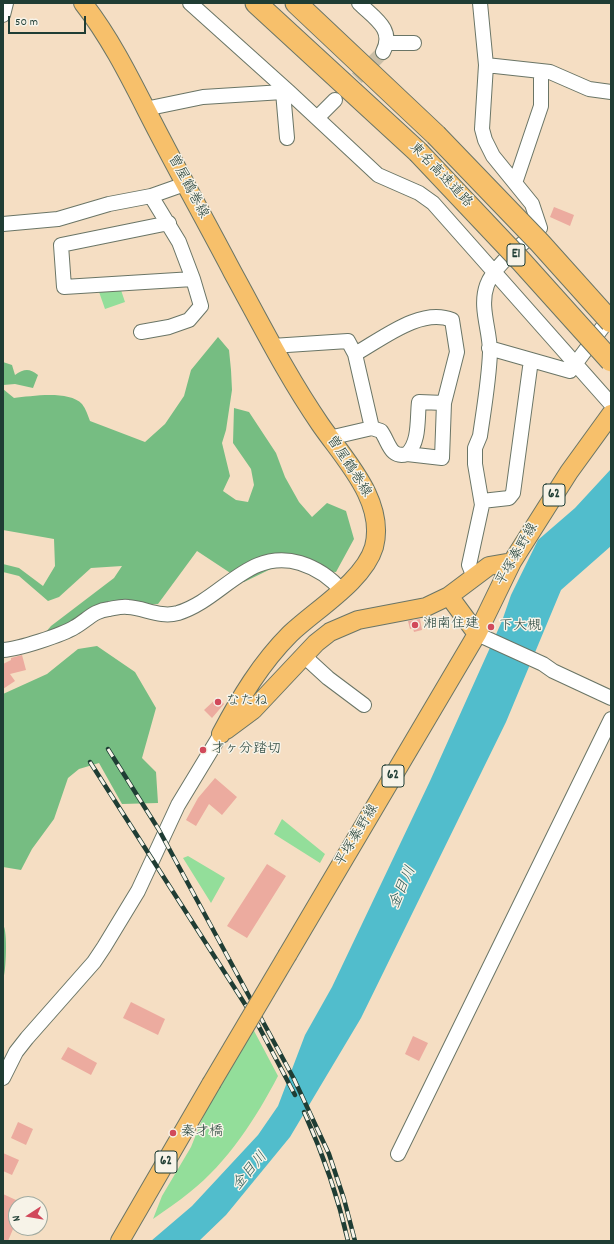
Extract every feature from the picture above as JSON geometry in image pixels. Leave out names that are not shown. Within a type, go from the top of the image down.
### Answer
[{"type":"highway","name":"東名高速道路","points":[[256,3],[418,152],[521,261],[611,361]]},
{"type":"highway","name":"東名高速道路","points":[[296,3],[436,135],[540,243],[611,322]]},
{"type":"main road","name":"曽屋鶴巻線","points":[[83,3],[100,26],[300,396],[361,482],[376,517],[374,548],[366,563],[342,591],[290,635],[269,659],[244,691],[220,734]]},
{"type":"main road","name":"平塚秦野線","points":[[120,1240],[288,954],[480,634],[495,597],[512,562],[569,472],[611,414]]},
{"type":"main road","points":[[220,734],[253,710],[316,643],[330,632],[345,624],[426,607],[449,596],[489,566],[512,562]]},
{"type":"main road","points":[[449,596],[480,634]]},
{"type":"street","points":[[3,15],[6,3]]},
{"type":"street","points":[[190,3],[378,175],[419,193],[433,203],[611,404]]},
{"type":"street","points":[[359,3],[386,29],[385,48],[414,43]]},
{"type":"street","points":[[474,577],[470,565],[482,505],[475,464],[475,448],[480,436],[489,348],[484,297],[487,285],[494,272],[540,228],[532,204],[493,156],[485,140],[482,129],[486,65],[480,3]]},
{"type":"street","points":[[486,65],[550,72],[589,89],[611,92]]},
{"type":"street","points":[[515,183],[541,106],[541,71]]},
{"type":"street","points":[[145,109],[203,97],[286,92]]},
{"type":"street","points":[[286,92],[287,138]]},
{"type":"street","points":[[317,118],[334,100]]},
{"type":"street","points":[[3,224],[58,220],[109,204],[151,196],[186,184]]},
{"type":"street","points":[[141,332],[169,327],[190,320],[201,306],[193,279],[179,242],[169,223],[151,196]]},
{"type":"street","points":[[169,223],[61,245],[64,287],[193,279]]},
{"type":"street","points":[[329,438],[372,428],[381,431],[391,451],[401,455],[407,454],[442,458],[444,403],[457,352],[452,320],[444,316],[431,316],[412,320],[355,354]]},
{"type":"street","points":[[489,348],[570,371],[611,316]]},
{"type":"street","points":[[272,346],[348,341],[355,354],[372,428]]},
{"type":"street","points":[[482,501],[509,498],[514,493],[531,360]]},
{"type":"street","points":[[407,454],[412,449],[416,433],[418,402],[444,403]]},
{"type":"street","points":[[3,650],[60,635],[76,627],[90,616],[108,609],[128,607],[156,614],[176,614],[194,607],[257,564],[280,559],[309,566],[324,574],[342,591]]},
{"type":"street","points":[[480,634],[543,664],[553,671],[611,698]]},
{"type":"street","points":[[304,656],[328,678],[364,705]]},
{"type":"street","points":[[398,1154],[611,719]]},
{"type":"street","points":[[3,1078],[16,1052],[94,962],[138,891],[178,806],[220,734]]},
{"type":"green space","points":[[120,287],[125,302],[105,309],[98,289]]},
{"type":"green space","points":[[218,337],[229,350],[232,390],[226,430],[222,443],[230,476],[223,491],[236,500],[248,502],[254,485],[251,469],[233,443],[234,408],[249,412],[276,453],[285,477],[299,502],[312,517],[327,503],[346,511],[354,539],[336,572],[306,570],[279,565],[244,582],[197,551],[158,604],[107,607],[45,633],[51,626],[114,578],[122,566],[91,568],[59,597],[48,601],[19,576],[3,572],[3,564],[19,568],[43,586],[55,566],[54,539],[3,530],[3,389],[14,398],[50,395],[68,397],[82,404],[90,421],[145,442],[165,424],[184,396],[191,370]]},
{"type":"green space","points":[[3,362],[12,365],[15,375],[21,371],[29,370],[38,375],[33,388],[15,384],[3,385]]},
{"type":"green space","points":[[97,646],[135,672],[156,708],[142,758],[156,772],[158,803],[122,804],[99,763],[79,769],[68,778],[54,819],[32,849],[21,870],[3,867],[3,694],[47,674],[78,649]]},
{"type":"green space","points":[[282,819],[325,854],[320,863],[274,834]]},
{"type":"green space","points":[[188,856],[225,878],[211,903],[183,858]]},
{"type":"green space","points":[[3,925],[6,935],[6,952],[3,980]]},
{"type":"green space","points":[[252,1027],[278,1076],[251,1123],[217,1167],[190,1192],[153,1219],[162,1196],[191,1147],[205,1112]]},
{"type":"water","name":"金目川","points":[[611,469],[611,546],[561,590],[506,722],[361,1018],[290,1137],[226,1215],[199,1241],[151,1241],[192,1206],[258,1135],[278,1106],[305,1035],[332,987],[430,781],[502,621],[511,595],[538,540],[575,508]]},
{"type":"building","points":[[554,207],[574,215],[570,226],[550,217]]},
{"type":"building","name":"湘南住建","points":[[420,619],[422,630],[414,632],[413,628],[410,629],[408,621]]},
{"type":"building","points":[[22,655],[26,670],[10,674],[15,681],[3,689],[3,664],[11,660],[11,658]]},
{"type":"building","name":"なたね","points":[[218,697],[224,704],[212,718],[204,710]]},
{"type":"building","points":[[215,778],[237,797],[222,815],[209,804],[196,826],[186,820],[198,798]]},
{"type":"building","points":[[267,864],[286,876],[247,938],[227,926]]},
{"type":"building","points":[[131,1002],[165,1019],[158,1035],[123,1018]]},
{"type":"building","points":[[413,1036],[428,1043],[419,1061],[405,1054]]},
{"type":"building","points":[[68,1047],[97,1063],[91,1075],[61,1059]]},
{"type":"building","points":[[18,1122],[33,1129],[26,1145],[11,1138]]},
{"type":"building","points":[[3,1153],[19,1160],[12,1175],[3,1171]]},
{"type":"building","points":[[3,1194],[8,1196],[8,1236],[10,1236],[8,1241],[3,1241]]},
{"type":"tunnel","points":[[342,93],[383,52]]},
{"type":"railway","points":[[108,749],[159,830],[294,1079],[329,1154],[344,1199],[355,1241]]},
{"type":"railway","points":[[90,762],[257,1023],[295,1095]]},
{"type":"railway","points":[[304,1112],[340,1208],[348,1241]]},
{"type":"place","name":"湘南住建","points":[[415,625]]},
{"type":"place","name":"下大槻","points":[[491,627]]},
{"type":"place","name":"なたね","points":[[218,702]]},
{"type":"place","name":"才ヶ分踏切","points":[[203,750]]},
{"type":"place","name":"秦才橋","points":[[173,1133]]}]
